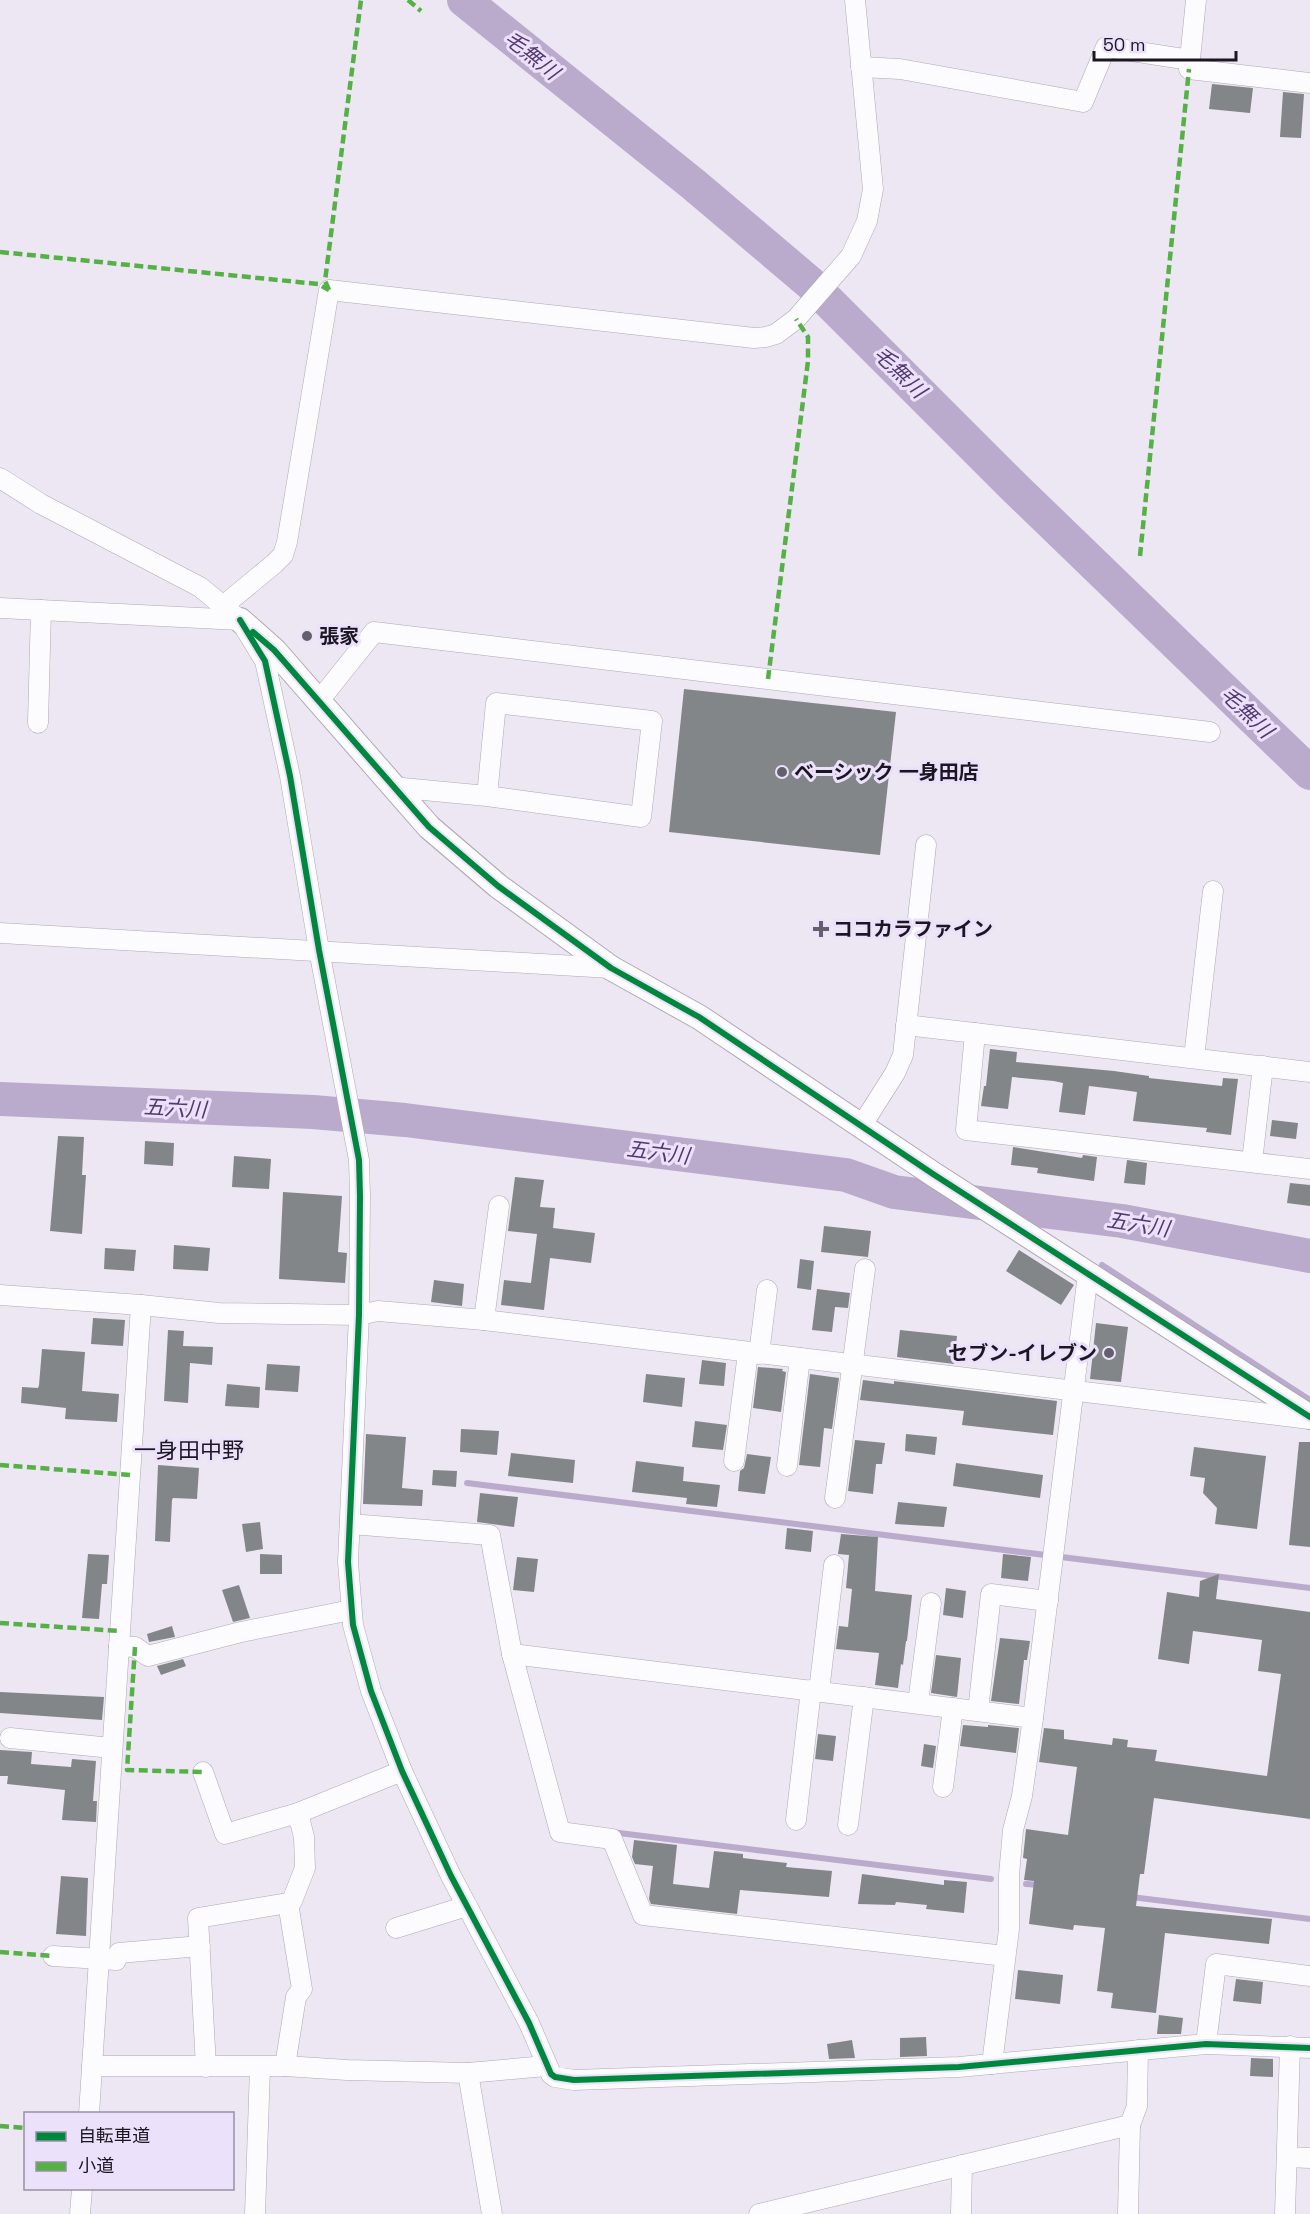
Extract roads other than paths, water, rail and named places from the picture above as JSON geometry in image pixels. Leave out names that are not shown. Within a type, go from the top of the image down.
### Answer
[{"type":"street","points":[[0,608],[231,613],[283,555],[285,549],[329,290],[754,338],[776,334],[796,319],[851,256],[867,221],[873,189],[855,0]]},
{"type":"street","points":[[1196,0],[1189,69],[1310,83]]},
{"type":"street","points":[[861,67],[921,72],[1083,102],[1106,47],[1190,60]]},
{"type":"street","points":[[0,477],[41,504],[200,587],[231,613],[269,655],[318,702],[429,827],[473,867],[611,968],[699,1017],[933,1174],[1310,1418]]},
{"type":"street","points":[[38,723],[41,610]]},
{"type":"street","points":[[318,702],[374,632],[1210,732]]},
{"type":"street","points":[[269,655],[319,950],[359,1160],[359,1315],[348,1569],[351,1610],[357,1642],[369,1683],[402,1771],[467,1906],[529,2023],[546,2066],[555,2077],[574,2080],[959,2067],[1206,2044],[1310,2048]]},
{"type":"street","points":[[392,787],[487,796],[640,817],[652,721],[496,703],[487,796]]},
{"type":"street","points":[[862,1125],[895,1073],[903,1055],[926,845]]},
{"type":"street","points":[[1194,1059],[1213,891]]},
{"type":"street","points":[[0,933],[611,968]]},
{"type":"street","points":[[906,1025],[1310,1072]]},
{"type":"street","points":[[975,1033],[966,1130],[1310,1169]]},
{"type":"street","points":[[1252,1162],[1263,1066]]},
{"type":"street","points":[[484,1320],[499,1206]]},
{"type":"street","points":[[835,1498],[865,1269]]},
{"type":"street","points":[[992,2064],[1009,1929],[1008,1875],[1013,1830],[1022,1796],[1033,1718],[1088,1274]]},
{"type":"street","points":[[734,1461],[767,1290]]},
{"type":"street","points":[[0,1295],[219,1313],[359,1315],[378,1311],[484,1320],[753,1354],[1310,1418]]},
{"type":"street","points":[[89,2112],[141,1305]]},
{"type":"street","points":[[787,1466],[800,1358]]},
{"type":"street","points":[[351,1524],[490,1535],[512,1654],[560,1832],[612,1839],[643,1915],[1005,1956]]},
{"type":"street","points":[[796,1820],[834,1565]]},
{"type":"street","points":[[978,1711],[991,1594],[1047,1601]]},
{"type":"street","points":[[918,1703],[931,1603]]},
{"type":"street","points":[[119,1646],[135,1647],[148,1656],[241,1632],[351,1610]]},
{"type":"street","points":[[512,1654],[1033,1718]]},
{"type":"street","points":[[848,1825],[864,1697]]},
{"type":"street","points":[[943,1786],[953,1708]]},
{"type":"street","points":[[10,1738],[112,1748]]},
{"type":"street","points":[[203,1772],[225,1834],[298,1813],[402,1771]]},
{"type":"street","points":[[206,2067],[198,1918],[292,1901],[305,1868],[304,1837],[298,1813]]},
{"type":"street","points":[[285,2066],[296,1997],[302,1989],[288,1903]]},
{"type":"street","points":[[396,1928],[467,1906]]},
{"type":"street","points":[[53,1956],[116,1960],[119,1953],[200,1946]]},
{"type":"street","points":[[1206,2044],[1216,1964],[1310,1976]]},
{"type":"street","points":[[1285,2214],[1290,2046]]},
{"type":"street","points":[[1128,2214],[1130,2125],[1137,2106],[1138,2050]]},
{"type":"street","points":[[92,2066],[260,2068],[285,2066],[468,2073],[546,2066]]},
{"type":"street","points":[[255,2214],[260,2068]]},
{"type":"street","points":[[468,2073],[492,2214]]},
{"type":"street","points":[[759,2214],[1130,2125]]},
{"type":"street","points":[[1287,2157],[1310,2158]]},
{"type":"street","points":[[961,2214],[962,2165]]},
{"type":"street","points":[[80,2214],[82,2190]]},
{"type":"waterway","name":"毛無川","points":[[464,0],[693,184],[810,283],[1015,488],[1310,773]]},
{"type":"waterway","name":"五六川","points":[[0,1099],[313,1112],[405,1120],[846,1175],[894,1192],[1122,1221],[1310,1256]]},
{"type":"waterway","points":[[1102,1265],[1310,1400]]},
{"type":"waterway","points":[[467,1483],[1310,1588]]},
{"type":"waterway","points":[[611,1832],[991,1879]]},
{"type":"waterway","points":[[1026,1884],[1040,1885]]},
{"type":"waterway","points":[[1131,1897],[1310,1919]]},
{"type":"place","name":"張家","points":[[307,636]]},
{"type":"place","name":"ベーシック 一身田店","points":[[782,772]]},
{"type":"place","name":"ココカラファイン","points":[[821,929]]},
{"type":"place","name":"セブン-イレブン","points":[[1109,1353]]},
{"type":"district","name":"一身田中野","points":[[189,1450]]}]
